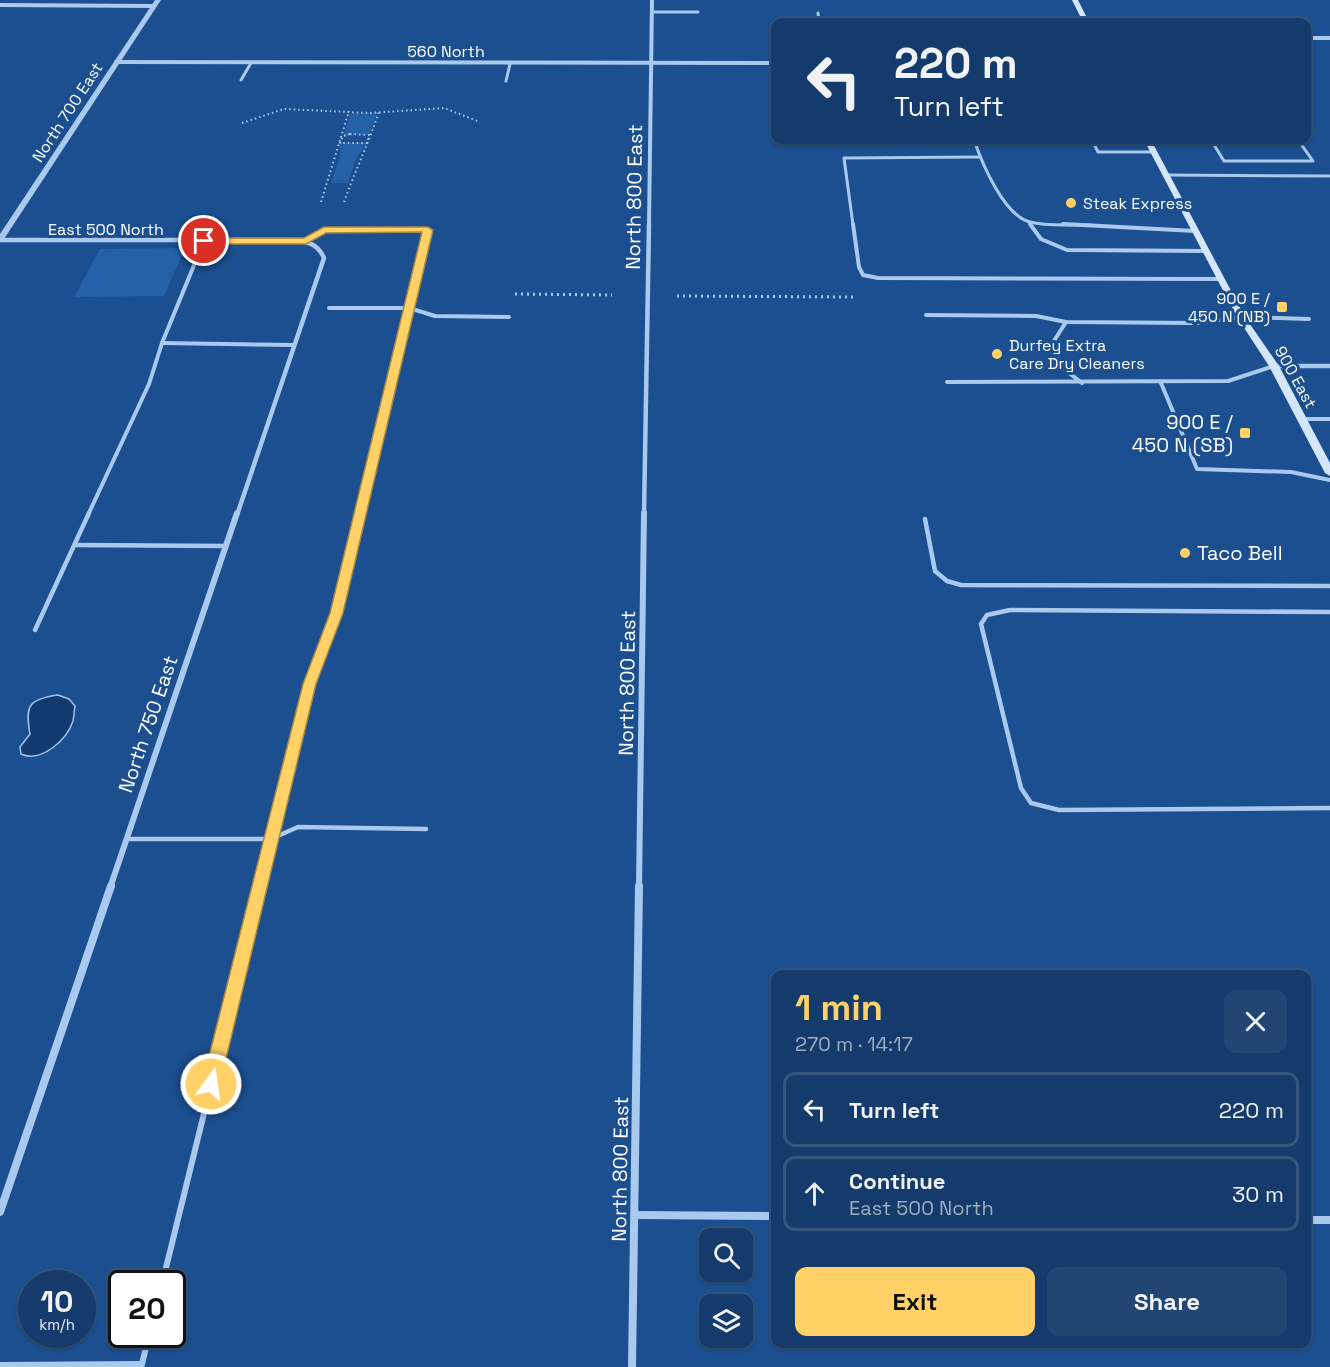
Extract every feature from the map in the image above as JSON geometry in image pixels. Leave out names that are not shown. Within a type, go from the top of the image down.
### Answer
[{"type":"main road","points":[[1075,0],[1084,18]]},
{"type":"main road","name":"900 East","points":[[1150,144],[1241,316],[1274,366],[1330,473]]},
{"type":"street","name":"North 800 East","points":[[632,1367],[652,0]]},
{"type":"street","points":[[0,5],[156,3]]},
{"type":"street","name":"North 700 East","points":[[0,240],[156,3]]},
{"type":"street","points":[[1311,38],[1330,38]]},
{"type":"street","name":"560 North","points":[[116,62],[771,63]]},
{"type":"street","name":"East 500 North","points":[[0,240],[306,241],[318,247]]},
{"type":"street","name":"North 750 East","points":[[0,1212],[324,258],[318,247]]},
{"type":"street","points":[[1274,366],[1330,366]]},
{"type":"street","points":[[636,1215],[771,1216]]},
{"type":"street","points":[[1311,1220],[1330,1220]]},
{"type":"lane","points":[[652,12],[698,12]]},
{"type":"lane","points":[[818,12],[819,18]]},
{"type":"lane","points":[[241,80],[251,63]]},
{"type":"lane","points":[[506,81],[510,64]]},
{"type":"lane","points":[[975,144],[980,157],[1009,209],[1029,222],[1041,239],[1067,250],[1206,251]]},
{"type":"lane","points":[[1094,144],[1098,152],[1154,153]]},
{"type":"lane","points":[[1213,144],[1224,161],[1312,161],[1301,144]]},
{"type":"lane","points":[[980,157],[844,158],[859,267],[863,275],[878,278],[1221,279]]},
{"type":"lane","points":[[1166,176],[1330,176]]},
{"type":"lane","points":[[1029,222],[1195,231]]},
{"type":"lane","points":[[165,1270],[309,684],[337,613],[428,230],[324,230],[306,241]]},
{"type":"lane","points":[[35,630],[148,384],[204,241]]},
{"type":"lane","points":[[329,308],[409,309],[435,316],[509,317]]},
{"type":"lane","points":[[926,315],[1036,316],[1066,322],[1196,323],[1241,316],[1309,319]]},
{"type":"lane","points":[[1066,322],[1052,344],[1060,366],[1083,382]]},
{"type":"lane","points":[[162,344],[294,345]]},
{"type":"lane","points":[[947,382],[1228,381],[1274,366]]},
{"type":"lane","points":[[1161,383],[1197,469],[1291,472],[1330,480]]},
{"type":"lane","points":[[1302,419],[1330,419]]},
{"type":"lane","points":[[925,519],[935,571],[947,580],[961,585],[1330,586]]},
{"type":"lane","points":[[75,545],[226,546]]},
{"type":"lane","points":[[1330,612],[1010,610],[987,615],[981,624],[1022,788],[1031,803],[1059,810],[1330,808]]},
{"type":"lane","points":[[126,839],[271,839],[298,827],[426,829]]},
{"type":"lane","points":[[0,1365],[142,1366],[146,1348]]},
{"type":"path","points":[[242,123],[284,109],[356,113],[444,108],[480,122]]},
{"type":"path","points":[[321,202],[337,158],[340,140],[350,111]]},
{"type":"path","points":[[344,202],[359,159],[380,111]]},
{"type":"path","points":[[340,140],[343,136],[350,134],[369,135],[369,139]]},
{"type":"path","points":[[340,140],[340,143],[360,144],[367,143],[369,139]]},
{"type":"path","points":[[677,296],[854,297],[878,278]]},
{"type":"shaded area","points":[[351,113],[377,113],[369,135],[343,136]]},
{"type":"shaded area","points":[[340,143],[367,143],[357,157],[348,183],[331,183],[340,157]]},
{"type":"shaded area","points":[[185,248],[164,296],[74,297],[100,249]]},
{"type":"shaded area","points":[[58,695],[69,699],[75,706],[70,728],[59,742],[45,753],[29,756],[21,754],[20,747],[30,734],[28,717],[31,706],[40,699]]},
{"type":"place","name":"Steak Express","points":[[1071,203]]},
{"type":"place","name":"900 E / 450 N (NB)","points":[[1282,307]]},
{"type":"place","name":"Durfey Extra Care Dry Cleaners","points":[[997,354]]},
{"type":"place","name":"900 E / 450 N (SB)","points":[[1245,433]]},
{"type":"place","name":"Taco Bell","points":[[1185,553]]},
{"type":"route","points":[[204,241],[306,241],[324,230],[428,230],[337,613],[309,684],[211,1084]]}]
